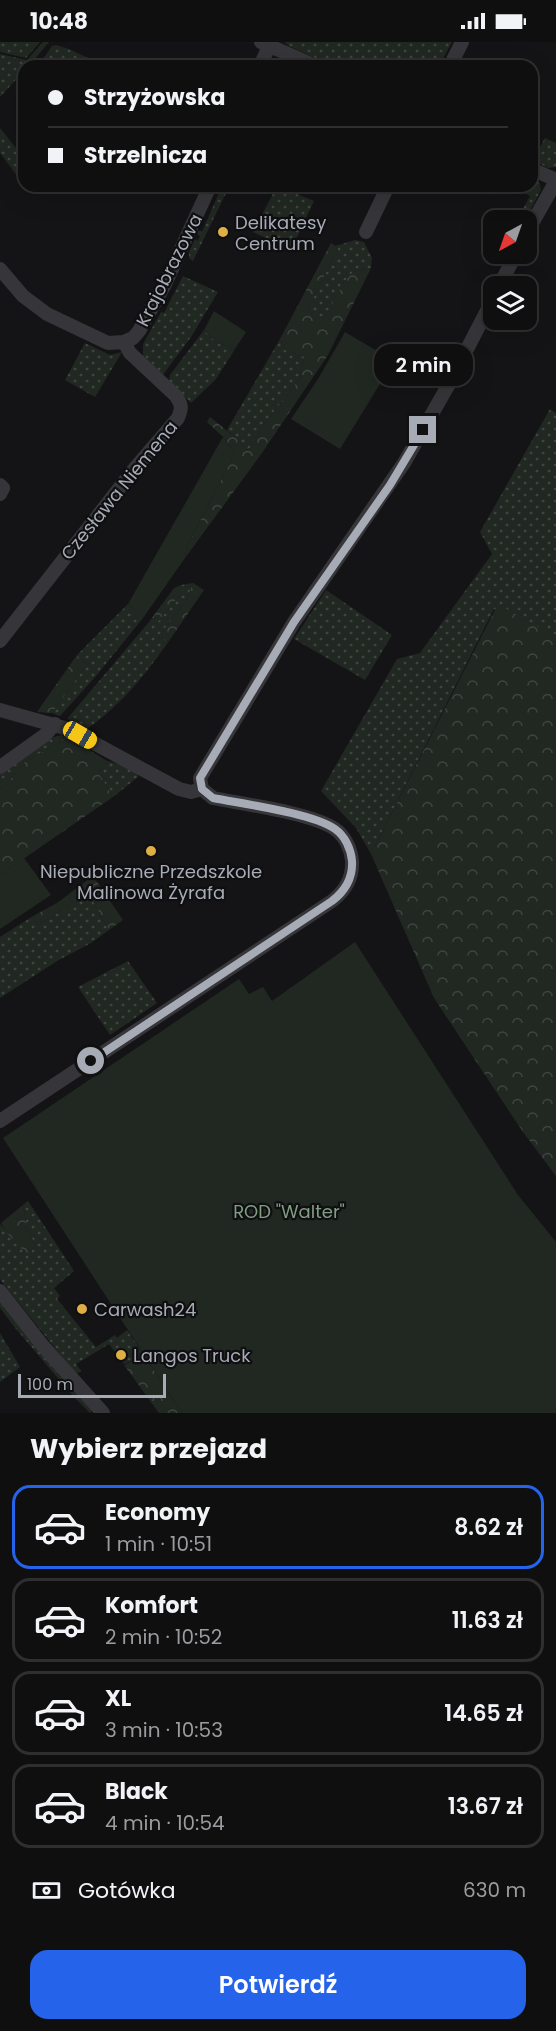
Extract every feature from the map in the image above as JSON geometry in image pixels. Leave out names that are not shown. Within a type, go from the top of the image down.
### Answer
[{"type":"street","points":[[453,60],[462,42]]},
{"type":"street","points":[[263,60],[267,43],[302,60]]},
{"type":"street","points":[[537,215],[556,181],[538,171]]},
{"type":"street","name":"Krajobrazowa","points":[[0,269],[23,297],[47,314],[108,344],[124,342],[133,338],[139,331],[162,290],[207,192]]},
{"type":"street","points":[[366,232],[385,192]]},
{"type":"street","points":[[0,1121],[340,895],[351,878],[352,863],[346,840],[335,829],[294,815],[213,798],[202,789],[201,773],[307,602],[390,485],[449,384],[483,318]]},
{"type":"street","name":"Czesława Niemena","points":[[0,640],[135,468],[178,418],[182,409],[176,396],[130,353],[124,342]]},
{"type":"street","points":[[0,710],[55,724],[80,735],[179,789],[190,792],[202,789]]},
{"type":"street","points":[[0,767],[45,735],[55,724]]},
{"type":"street","points":[[0,1291],[43,1346],[103,1413]]},
{"type":"green space","points":[[0,42],[40,42],[26,58],[0,52]]},
{"type":"green space","points":[[43,42],[49,42],[34,60],[27,60]]},
{"type":"green space","points":[[284,42],[452,42],[442,60],[320,60]]},
{"type":"green space","points":[[52,46],[69,49],[92,60],[42,60]]},
{"type":"green space","points":[[0,54],[27,60],[18,60],[18,78],[0,97]]},
{"type":"green space","points":[[0,128],[18,150],[18,177],[0,153]]},
{"type":"green space","points":[[545,138],[556,143],[556,167],[548,168],[538,163],[538,146],[540,147]]},
{"type":"green space","points":[[538,180],[541,190],[530,210],[522,210],[530,196],[523,192],[538,192]]},
{"type":"green space","points":[[219,192],[227,192],[193,261],[189,258],[189,252],[195,239],[198,241],[200,236],[195,233],[196,230],[202,232]]},
{"type":"green space","points":[[274,192],[292,192],[314,201],[291,250],[253,232]]},
{"type":"green space","points":[[355,240],[364,242],[372,258],[371,268],[353,272],[344,282],[321,326],[308,309],[338,248],[335,246]]},
{"type":"green space","points":[[331,243],[338,248],[308,309],[321,325],[344,282],[353,272],[371,268],[328,355],[262,453],[185,558],[187,546],[235,453],[223,437],[207,422],[210,417],[248,451],[264,424],[298,381],[305,357],[285,350],[280,339]]},
{"type":"green space","points":[[183,276],[218,292],[191,337],[162,376],[143,359],[143,344],[161,312],[164,313]]},
{"type":"green space","points":[[214,311],[246,332],[235,349],[216,342],[204,330]]},
{"type":"green space","points":[[204,330],[216,342],[235,349],[216,379],[191,403],[169,381],[170,375]]},
{"type":"green space","points":[[345,332],[394,361],[340,449],[291,419],[318,379]]},
{"type":"green space","points":[[280,339],[285,350],[305,357],[298,381],[264,424],[248,451],[227,430]]},
{"type":"green space","points":[[85,343],[110,355],[122,352],[95,397],[65,380]]},
{"type":"green space","points":[[550,409],[556,413],[556,644],[494,609],[371,854],[356,828],[321,791],[397,659],[420,653],[492,554],[480,532]]},
{"type":"green space","points":[[223,437],[235,453],[187,546],[185,558],[143,618],[128,604]]},
{"type":"green space","points":[[193,583],[186,601],[158,637],[169,641],[132,688],[87,729],[67,719],[149,622],[156,624],[183,591],[181,585]]},
{"type":"green space","points":[[193,583],[204,590],[169,641],[158,637],[186,601]]},
{"type":"green space","points":[[181,585],[183,591],[156,624],[149,622],[174,588]]},
{"type":"green space","points":[[326,590],[392,635],[365,680],[294,639]]},
{"type":"green space","points":[[128,604],[143,618],[60,716],[52,713],[87,664],[77,655]]},
{"type":"green space","points":[[498,604],[556,637],[556,1176],[523,1132],[434,998],[371,854]]},
{"type":"green space","points":[[77,655],[87,664],[52,713],[37,712]]},
{"type":"green space","points":[[62,735],[78,743],[64,740],[26,761],[4,787],[0,788],[0,774],[50,738]]},
{"type":"green space","points":[[64,740],[78,743],[107,761],[98,772],[113,797],[0,875],[0,788],[4,787],[26,761]]},
{"type":"green space","points":[[107,761],[123,765],[138,773],[138,777],[113,797],[98,772]]},
{"type":"green space","points":[[24,858],[51,895],[0,929],[0,875]]},
{"type":"green space","points":[[93,876],[123,920],[109,930],[89,894],[38,925],[33,916],[57,903]]},
{"type":"green space","points":[[89,894],[109,930],[0,998],[0,937],[33,916],[38,925]]},
{"type":"green space","name":"ROD \"Walter\"","points":[[355,942],[518,1195],[556,1242],[556,1413],[182,1413],[3,1138],[239,979],[249,994],[263,987],[272,1001]]},
{"type":"green space","points":[[128,961],[157,1003],[110,1035],[78,987]]},
{"type":"green space","points":[[28,1201],[74,1271],[54,1288],[60,1296],[57,1299],[96,1347],[115,1335],[117,1338],[127,1330],[144,1355],[124,1364],[109,1344],[76,1364],[81,1371],[76,1374],[2,1282],[0,1279],[0,1224],[29,1256],[35,1244],[27,1229],[23,1205]]},
{"type":"green space","points":[[23,1205],[27,1229],[35,1244],[29,1257],[1,1223]]},
{"type":"green space","points":[[0,1300],[93,1410],[90,1413],[16,1329],[0,1308]]},
{"type":"green space","points":[[0,1333],[20,1367],[0,1382]]},
{"type":"green space","points":[[144,1355],[182,1413],[159,1413],[124,1365]]},
{"type":"place","name":"Delikatesy Centrum","points":[[223,232]]},
{"type":"place","name":"Niepubliczne Przedszkole Malinowa Żyrafa","points":[[151,851]]},
{"type":"place","name":"Carwash24","points":[[82,1309]]},
{"type":"place","name":"Langos Truck","points":[[121,1355]]},
{"type":"route","points":[[91,1061],[332,901],[345,890],[351,878],[351,855],[346,840],[335,829],[303,817],[213,798],[204,793],[200,778],[294,622],[390,485],[423,430]]}]
